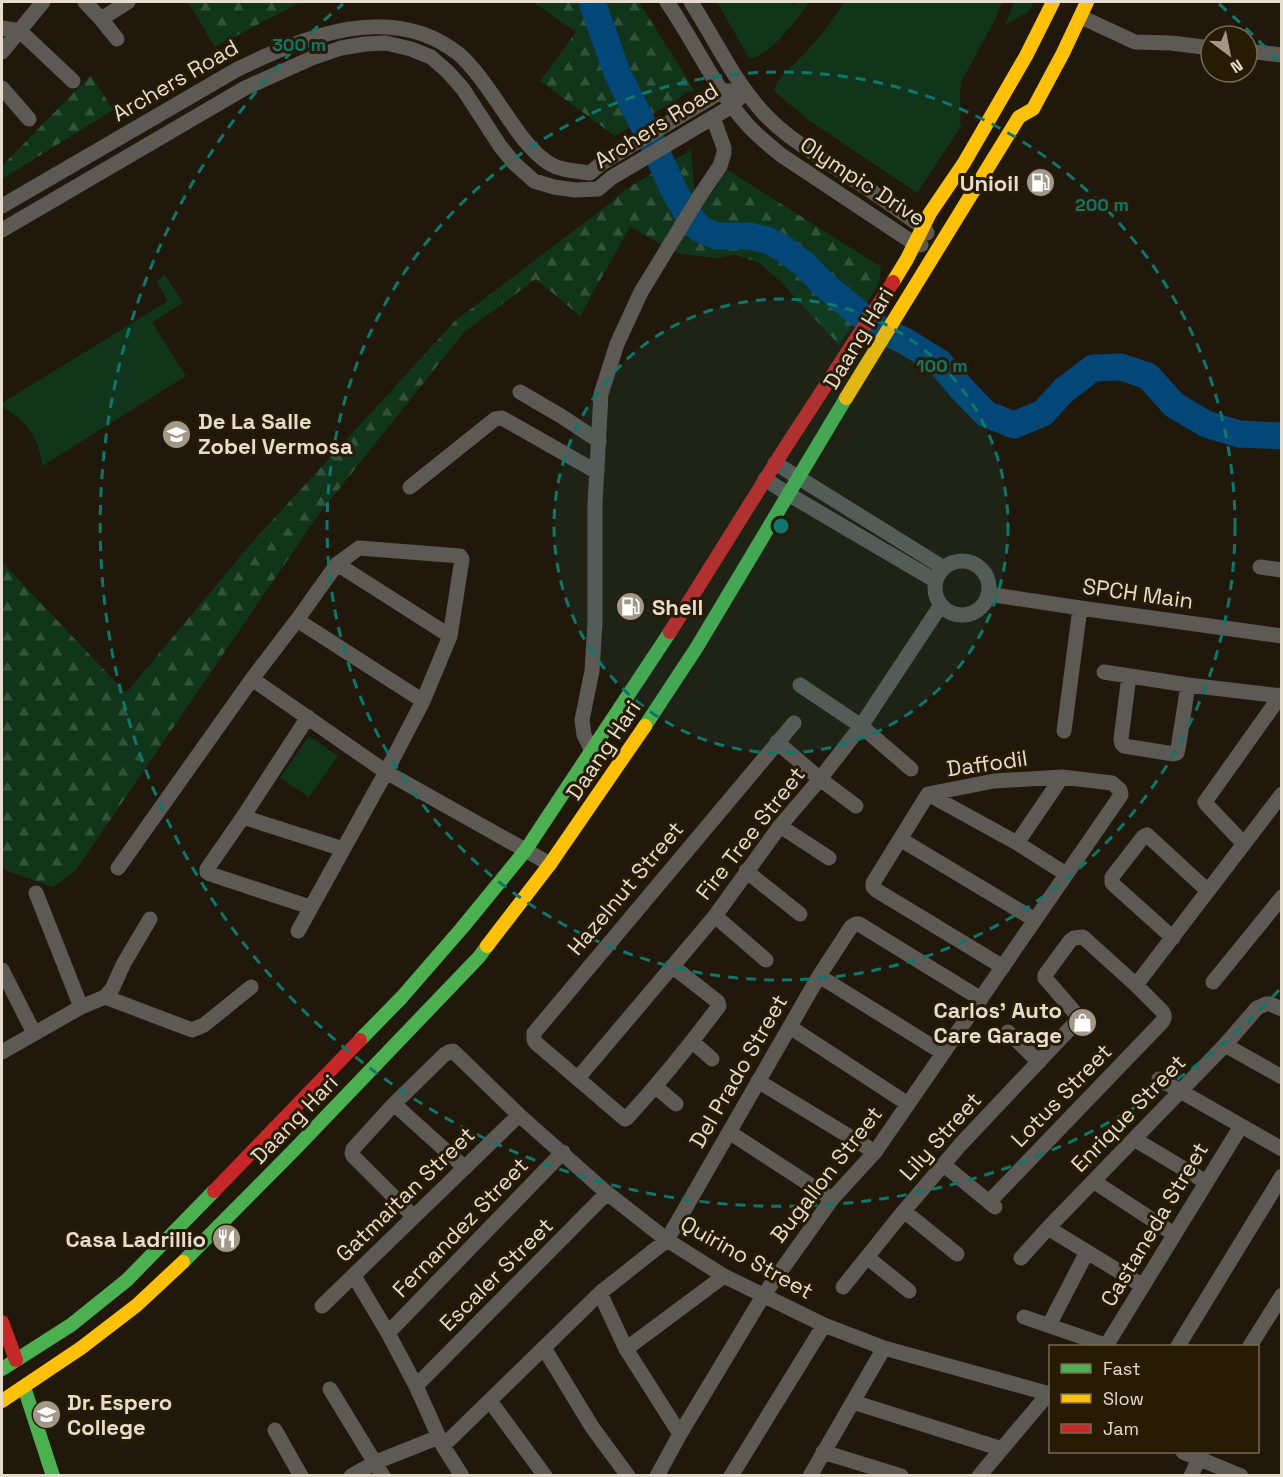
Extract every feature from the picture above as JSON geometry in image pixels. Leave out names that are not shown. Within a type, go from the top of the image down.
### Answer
[{"type":"main road","name":"Daang Hari","points":[[2,1369],[71,1325],[127,1280],[402,997],[525,851],[669,634],[775,463],[889,289],[930,213],[964,163],[1026,56],[1053,2]]},
{"type":"main road","name":"Daang Hari","points":[[2,1401],[111,1327],[137,1305],[294,1150],[479,957],[550,864],[697,647],[798,477],[1019,117],[1033,109],[1087,2]]},
{"type":"main road","points":[[2,1322],[16,1360]]},
{"type":"main road","points":[[24,1387],[53,1476]]},
{"type":"street","points":[[2,52],[44,2]]},
{"type":"street","points":[[85,2],[117,39]]},
{"type":"street","points":[[101,19],[128,2]]},
{"type":"street","name":"Olympic Drive","points":[[667,2],[722,92],[746,124],[781,154],[915,244],[939,247]]},
{"type":"street","name":"Olympic Drive","points":[[692,2],[746,91],[776,125],[923,227],[939,247]]},
{"type":"street","points":[[1081,17],[1135,42],[1199,46]]},
{"type":"street","name":"Archers Road","points":[[2,206],[236,70],[307,38],[337,28],[392,23],[419,30],[442,41],[460,55],[479,76],[532,149],[550,164],[568,171],[590,173],[602,163],[722,92],[746,91]]},
{"type":"street","points":[[2,28],[20,31],[73,81]]},
{"type":"street","name":"Archers Road","points":[[2,230],[245,88],[312,58],[341,48],[365,44],[386,44],[411,49],[431,57],[463,88],[500,146],[514,163],[534,181],[575,190],[598,189],[611,178],[732,106],[746,91]]},
{"type":"street","points":[[1259,52],[1281,55]]},
{"type":"street","points":[[2,88],[29,119]]},
{"type":"street","points":[[592,751],[584,735],[582,720],[592,671],[595,623],[595,504],[601,394],[617,344],[641,292],[720,166],[724,153],[722,141],[708,120]]},
{"type":"street","points":[[520,392],[599,441]]},
{"type":"street","points":[[410,487],[495,418],[502,418],[597,472]]},
{"type":"street","points":[[775,463],[944,568]]},
{"type":"street","points":[[765,479],[936,581]]},
{"type":"street","points":[[118,868],[337,564],[359,548],[460,556],[462,559],[450,636],[423,701],[298,931]]},
{"type":"street","points":[[965,561],[976,564],[984,572],[989,583],[988,594],[980,608],[964,615],[947,611],[941,605],[935,590],[936,581],[944,568],[954,562],[965,561]]},
{"type":"street","points":[[337,564],[450,636]]},
{"type":"street","points":[[1260,567],[1281,570]]},
{"type":"street","name":"SPCH Main","points":[[988,594],[1281,636]]},
{"type":"street","name":"Fire Tree Street","points":[[578,1078],[715,916],[780,826],[861,726],[941,605]]},
{"type":"street","points":[[1064,731],[1080,608]]},
{"type":"street","points":[[297,620],[423,701]]},
{"type":"street","points":[[1104,672],[1188,686],[1281,695]]},
{"type":"street","points":[[1129,676],[1121,739],[1125,746],[1177,753],[1188,686]]},
{"type":"street","points":[[252,679],[386,772],[550,864]]},
{"type":"street","points":[[800,685],[861,726],[911,769]]},
{"type":"street","points":[[1244,844],[1205,802],[1281,695]]},
{"type":"street","points":[[308,717],[243,818],[207,868],[207,872],[310,907]]},
{"type":"street","name":"Hazelnut Street","points":[[656,1087],[627,1119],[624,1119],[536,1042],[534,1033],[794,723]]},
{"type":"street","points":[[777,742],[856,806]]},
{"type":"street","points":[[1017,843],[1062,777]]},
{"type":"street","name":"Daffodil","points":[[1003,967],[873,887],[873,883],[928,794],[994,781],[1062,777],[1112,783],[1120,790],[1121,795]]},
{"type":"street","points":[[928,794],[1017,843],[1066,874]]},
{"type":"street","name":"Bugallon Street","points":[[657,1476],[763,1296],[832,1199],[875,1152],[1121,795]]},
{"type":"street","points":[[1136,985],[1281,795]]},
{"type":"street","points":[[243,818],[343,849]]},
{"type":"street","points":[[780,826],[829,858]]},
{"type":"street","points":[[1173,938],[1114,885],[1112,877],[1146,835],[1208,891]]},
{"type":"street","points":[[900,839],[1035,920]]},
{"type":"street","points":[[746,871],[800,914]]},
{"type":"street","points":[[36,893],[81,1007]]},
{"type":"street","points":[[1212,982],[1281,897]]},
{"type":"street","points":[[715,916],[766,960]]},
{"type":"street","points":[[2,1052],[81,1007],[105,997],[112,989],[124,963],[150,919]]},
{"type":"street","name":"Del Prado Street","points":[[667,1240],[819,976],[851,927],[859,924],[981,999]]},
{"type":"street","name":"Lily Street","points":[[843,1287],[960,1145],[1077,1021],[1076,1014],[1045,978],[1070,941],[1083,937],[1136,985]]},
{"type":"street","points":[[672,966],[719,1004],[693,1042],[656,1087],[676,1104]]},
{"type":"street","points":[[2,970],[34,1033]]},
{"type":"street","points":[[819,976],[943,1053]]},
{"type":"street","name":"Lotus Street","points":[[944,1165],[992,1205],[1165,1018],[1162,1011],[1136,985]]},
{"type":"street","points":[[105,997],[192,1030],[204,1025],[251,987]]},
{"type":"street","name":"Enrique Street","points":[[1021,1258],[1225,1045],[1257,1008],[1266,1004],[1276,1007]]},
{"type":"street","points":[[790,1027],[908,1104]]},
{"type":"street","points":[[1008,1032],[1039,1062]]},
{"type":"street","points":[[693,1042],[712,1059]]},
{"type":"street","points":[[1225,1045],[1281,1077]]},
{"type":"street","name":"Quirino Street","points":[[394,1104],[444,1055],[453,1051],[519,1115],[608,1193],[667,1240],[724,1276],[824,1325],[884,1348],[1049,1393]]},
{"type":"street","points":[[1159,1079],[1281,1149]]},
{"type":"street","points":[[758,1081],[875,1152]]},
{"type":"street","points":[[414,1217],[352,1153],[354,1146],[394,1104],[465,1168]]},
{"type":"street","name":"Gatmaitan Street","points":[[322,1306],[519,1115]]},
{"type":"street","name":"Castaneda Street","points":[[1108,1345],[1240,1125]]},
{"type":"street","points":[[729,1132],[832,1199]]},
{"type":"street","points":[[1134,1139],[1206,1182]]},
{"type":"street","name":"Fernandez Street","points":[[388,1333],[563,1152]]},
{"type":"street","points":[[1179,1345],[1281,1176]]},
{"type":"street","points":[[1093,1181],[1174,1234]]},
{"type":"street","name":"Escaler Street","points":[[416,1386],[608,1193]]},
{"type":"street","points":[[904,1211],[957,1254]]},
{"type":"street","points":[[1048,1228],[1143,1286]]},
{"type":"street","points":[[351,1476],[379,1469],[441,1441],[490,1401],[600,1293],[667,1240]]},
{"type":"street","points":[[1049,1325],[1087,1252]]},
{"type":"street","points":[[867,1257],[909,1291]]},
{"type":"street","points":[[354,1276],[388,1333],[441,1441],[462,1476]]},
{"type":"street","points":[[626,1348],[724,1276]]},
{"type":"street","points":[[600,1293],[626,1348],[680,1434]]},
{"type":"street","points":[[1251,1345],[1281,1295]]},
{"type":"street","points":[[1024,1317],[1104,1345]]},
{"type":"street","points":[[731,1476],[824,1325]]},
{"type":"street","points":[[544,1348],[592,1427],[628,1476]]},
{"type":"street","points":[[810,1476],[884,1348]]},
{"type":"street","points":[[330,1389],[379,1469]]},
{"type":"street","points":[[979,1476],[1049,1393]]},
{"type":"street","points":[[490,1401],[545,1476]]},
{"type":"street","points":[[853,1402],[1002,1449]]},
{"type":"street","points":[[275,1430],[301,1476]]},
{"type":"street","points":[[823,1452],[901,1476]]},
{"type":"street","points":[[1191,1476],[1200,1455],[1241,1476]]},
{"type":"green space","points":[[188,2],[301,2],[215,47]]},
{"type":"green space","points":[[537,2],[639,2],[695,91],[686,92],[680,98],[615,136],[540,81],[576,32],[536,4]]},
{"type":"green space","points":[[717,2],[789,2],[794,5],[797,2],[810,2],[774,44],[766,51],[749,58]]},
{"type":"green space","points":[[844,2],[1002,2],[995,20],[961,82],[959,123],[962,125],[917,193],[807,119],[774,91],[782,76],[820,36]]},
{"type":"green space","points":[[1014,2],[1034,2],[1029,11],[1005,25]]},
{"type":"green space","points":[[91,75],[113,110],[2,179],[2,166]]},
{"type":"green space","points":[[691,150],[695,194],[704,200],[714,190],[726,169],[881,267],[879,283],[839,345],[782,283],[760,263],[736,255],[713,258],[677,253],[630,227],[580,316],[536,279],[464,332],[316,518],[76,870],[53,887],[2,869],[2,562],[126,693],[249,546],[455,321],[626,189]]},
{"type":"green space","points":[[165,275],[183,303],[152,322],[186,376],[42,466],[35,438],[25,424],[2,407],[2,403],[168,301],[156,281]]},
{"type":"green space","points":[[309,736],[338,756],[309,797],[280,778]]},
{"type":"waterway","points":[[592,2],[618,75],[675,193],[700,229],[717,236],[749,236],[767,240],[784,249],[879,329],[903,340],[939,362],[986,414],[1014,425],[1043,413],[1063,391],[1093,368],[1121,367],[1148,376],[1174,405],[1206,424],[1239,434],[1282,436]]},
{"type":"traffic: fast","points":[[645,726],[697,647],[846,398]]},
{"type":"traffic: fast","points":[[360,1040],[402,997],[525,851],[670,632]]},
{"type":"traffic: fast","points":[[183,1262],[294,1150],[487,946]]},
{"type":"traffic: fast","points":[[2,1369],[71,1325],[127,1280],[214,1191]]},
{"type":"traffic: fast","points":[[24,1387],[53,1476]]},
{"type":"traffic: slow","points":[[893,282],[930,213],[964,163],[1026,56],[1053,2]]},
{"type":"traffic: slow","points":[[846,398],[1019,117],[1033,109],[1087,2]]},
{"type":"traffic: slow","points":[[487,946],[550,864],[645,726]]},
{"type":"traffic: slow","points":[[2,1401],[81,1348],[137,1305],[183,1262]]},
{"type":"traffic: jam","points":[[670,632],[783,451],[893,282]]},
{"type":"traffic: jam","points":[[214,1191],[360,1040]]},
{"type":"traffic: jam","points":[[2,1322],[16,1360]]},
{"type":"place","name":"Unioil","points":[[1040,183]]},
{"type":"place","name":"De La Salle Zobel Vermosa","points":[[177,434]]},
{"type":"place","name":"Shell","points":[[631,607]]},
{"type":"place","name":"Carlos' Auto Care Garage","points":[[1083,1023]]},
{"type":"place","name":"Casa Ladrillio","points":[[227,1239]]},
{"type":"place","name":"Dr. Espero College","points":[[46,1415]]}]
